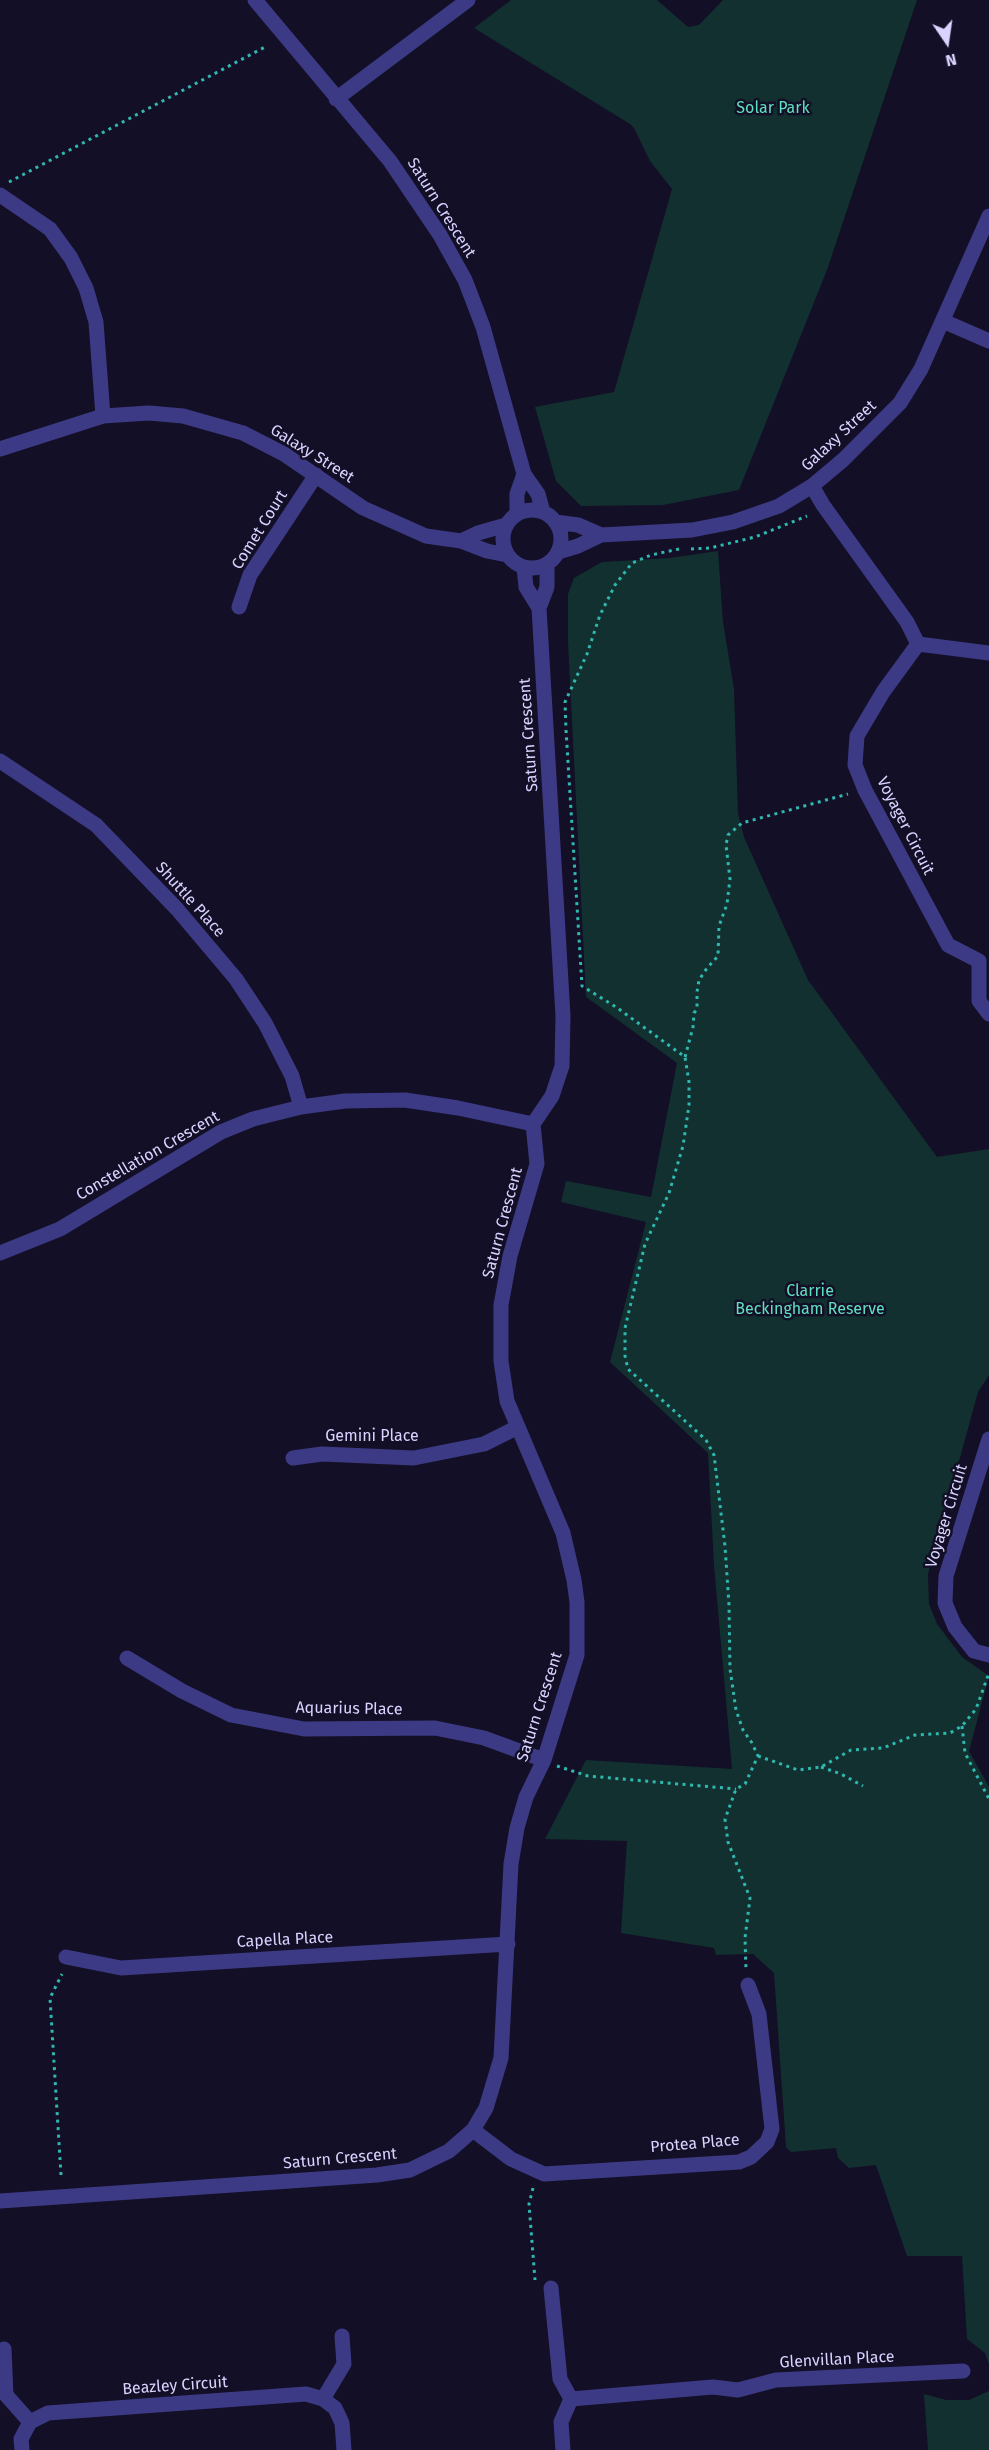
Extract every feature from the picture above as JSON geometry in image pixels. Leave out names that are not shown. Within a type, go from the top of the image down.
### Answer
[{"type":"street","name":"Saturn Crescent","points":[[255,0],[390,161],[440,235],[465,280],[483,327],[524,474],[538,494],[549,517]]},
{"type":"street","points":[[336,99],[468,0]]},
{"type":"street","points":[[0,195],[50,229],[71,258],[86,288],[96,322],[103,416]]},
{"type":"street","name":"Galaxy Street","points":[[558,552],[601,535],[692,530],[733,522],[779,506],[812,486],[843,460],[900,403],[921,369],[989,216]]},
{"type":"street","points":[[943,321],[989,340]]},
{"type":"street","name":"Galaxy Street","points":[[0,449],[103,416],[149,413],[183,416],[243,434],[284,454],[363,508],[426,536],[461,541],[487,551],[507,555]]},
{"type":"street","name":"Saturn Crescent","points":[[517,513],[517,494],[524,474]]},
{"type":"street","name":"Comet Court","points":[[239,607],[250,575],[316,475]]},
{"type":"street","points":[[812,486],[823,505],[907,622],[918,644],[989,652]]},
{"type":"street","points":[[534,510],[549,517],[561,537],[558,552],[547,564],[537,568],[524,567],[518,565],[507,555],[502,541],[506,525],[517,513],[534,510]]},
{"type":"street","name":"Galaxy Street","points":[[549,517],[578,525],[601,535]]},
{"type":"street","name":"Galaxy Street","points":[[461,541],[478,533],[506,525]]},
{"type":"street","name":"Saturn Crescent","points":[[0,2201],[377,2175],[410,2170],[449,2151],[473,2130],[486,2108],[501,2058],[511,1864],[517,1828],[526,1797],[544,1760],[577,1655],[577,1602],[562,1533],[507,1401],[501,1361],[501,1305],[510,1256],[537,1164],[533,1124],[552,1096],[562,1066],[563,1016],[539,608],[547,587],[547,564]]},
{"type":"street","name":"Saturn Crescent","points":[[524,567],[526,587],[539,608]]},
{"type":"street","name":"Voyager Circuit","points":[[918,644],[883,692],[857,736],[855,765],[865,790],[948,945],[984,959],[979,1001],[989,1014]]},
{"type":"street","name":"Shuttle Place","points":[[0,761],[96,825],[177,909],[236,979],[265,1023],[291,1076],[301,1107]]},
{"type":"street","name":"Constellation Crescent","points":[[0,1253],[60,1229],[221,1132],[254,1119],[301,1107],[345,1101],[405,1100],[458,1108],[533,1124]]},
{"type":"street","name":"Gemini Place","points":[[293,1458],[322,1454],[414,1458],[484,1444],[518,1427]]},
{"type":"street","name":"Voyager Circuit","points":[[989,1439],[946,1576],[945,1603],[955,1627],[974,1651],[989,1655]]},
{"type":"street","name":"Aquarius Place","points":[[127,1658],[182,1691],[231,1715],[304,1729],[435,1728],[484,1738],[544,1760]]},
{"type":"street","name":"Capella Place","points":[[66,1957],[121,1968],[507,1944]]},
{"type":"street","name":"Protea Place","points":[[473,2130],[511,2159],[544,2174],[739,2162],[762,2150],[772,2129],[759,2014],[748,1985]]},
{"type":"street","points":[[551,2288],[560,2379],[571,2399],[561,2422],[563,2450]]},
{"type":"street","points":[[342,2336],[344,2364],[323,2399],[335,2408],[342,2423],[344,2450]]},
{"type":"street","points":[[4,2349],[6,2395],[30,2422],[21,2439],[22,2450]]},
{"type":"street","name":"Glenvillan Place","points":[[571,2399],[713,2387],[738,2390],[776,2380],[963,2371]]},
{"type":"street","name":"Beazley Circuit","points":[[30,2422],[48,2413],[306,2394],[323,2399]]},
{"type":"path","points":[[0,187],[265,47]]},
{"type":"path","points":[[685,1057],[616,1007],[582,986],[565,702],[587,654],[600,615],[615,585],[632,563],[651,555],[678,549],[710,548],[755,537],[807,516]]},
{"type":"path","points":[[865,790],[742,823],[728,835],[726,844],[730,879],[727,904],[719,926],[718,956],[699,980],[697,1009],[694,1013],[693,1027],[685,1057],[689,1082],[689,1105],[683,1146],[669,1193],[645,1244],[625,1328],[625,1356],[628,1369],[706,1440],[714,1455],[725,1545],[730,1669],[734,1700],[743,1730],[758,1756],[798,1770],[821,1767],[851,1750],[883,1748],[915,1735],[950,1733],[963,1726],[976,1709],[989,1673]]},
{"type":"path","points":[[963,1726],[965,1753],[989,1799]]},
{"type":"path","points":[[544,1760],[588,1776],[736,1789],[745,1784],[758,1756]]},
{"type":"path","points":[[821,1767],[841,1774],[863,1786]]},
{"type":"path","points":[[736,1789],[724,1819],[728,1842],[750,1898],[745,1938],[748,1985]]},
{"type":"path","points":[[61,2175],[50,1998],[60,1980],[66,1957]]},
{"type":"path","points":[[536,2172],[529,2204],[536,2289],[551,2288]]},
{"type":"green space","name":"Solar Park","points":[[511,0],[657,0],[688,27],[699,25],[723,0],[917,0],[827,270],[739,490],[663,505],[581,506],[556,481],[535,407],[614,392],[672,189],[650,161],[630,124],[474,28]]},
{"type":"green space","name":"Clarrie Beckingham Reserve","points":[[718,551],[723,622],[734,689],[738,814],[744,837],[808,980],[937,1157],[989,1149],[989,1375],[978,1392],[928,1574],[929,1604],[937,1624],[962,1657],[989,1676],[969,1751],[989,1787],[989,2364],[985,2353],[967,2339],[962,2256],[907,2256],[876,2165],[849,2168],[838,2158],[836,2148],[791,2152],[786,2147],[774,1973],[753,1954],[716,1955],[714,1948],[621,1933],[627,1841],[545,1839],[586,1760],[732,1769],[714,1565],[708,1453],[610,1362],[646,1222],[561,1202],[566,1181],[651,1197],[677,1063],[586,997],[568,642],[568,594],[574,578],[602,562],[670,558]]},
{"type":"green space","points":[[989,2391],[989,2450],[928,2450],[924,2394],[946,2400],[969,2400]]}]
